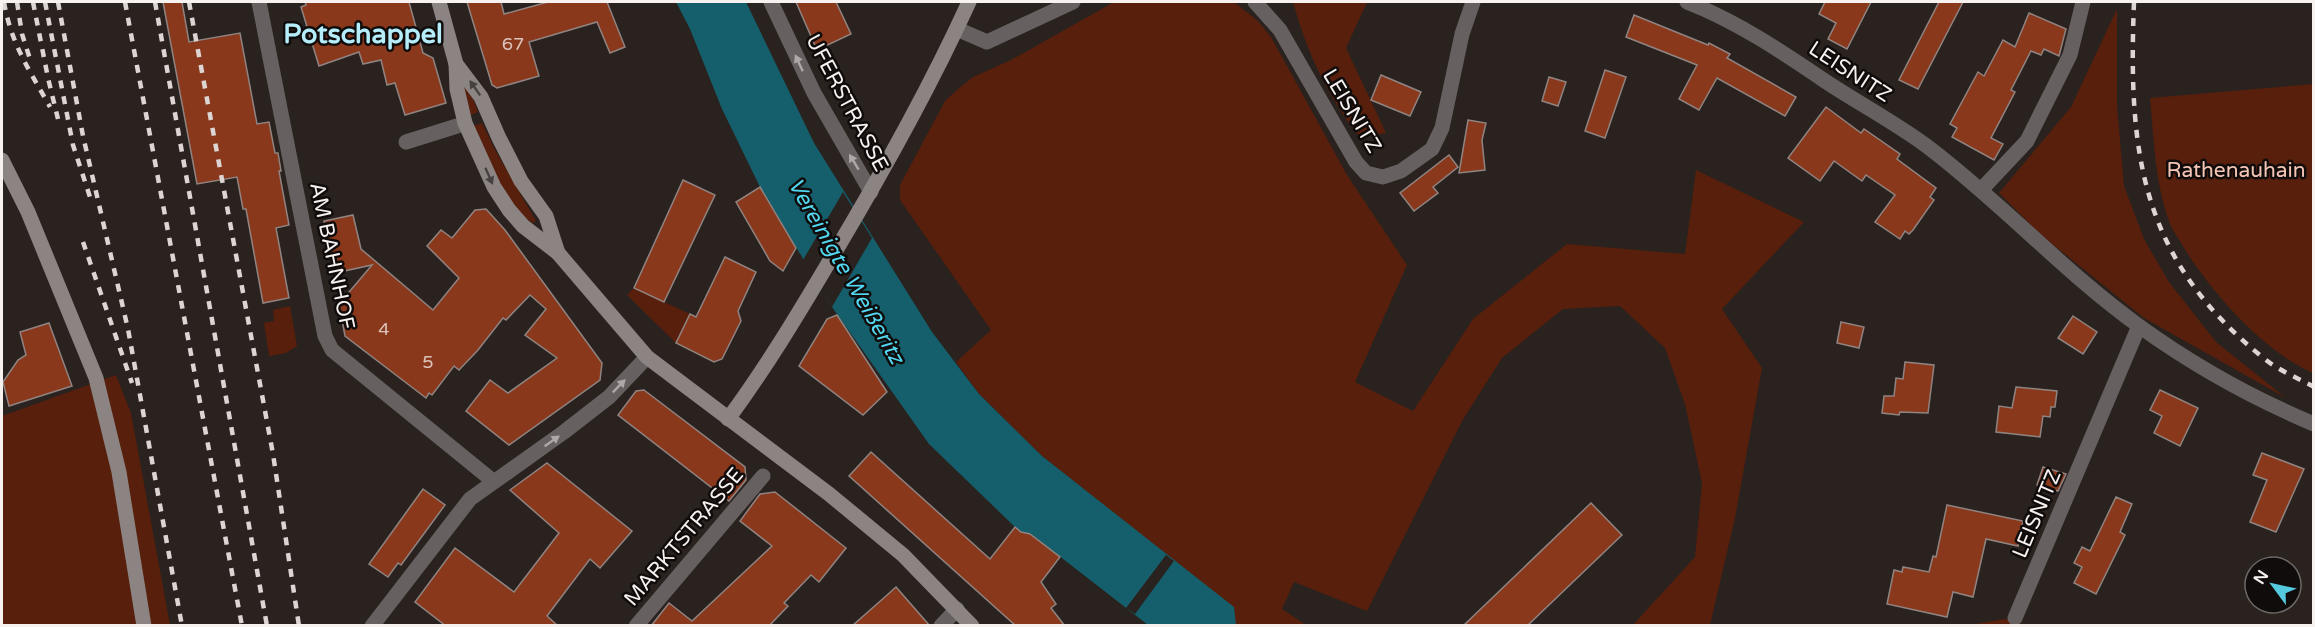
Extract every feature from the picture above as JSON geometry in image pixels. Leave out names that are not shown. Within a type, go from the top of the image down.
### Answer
[{"type":"street","name":"AM BAHNHOF","points":[[259,2],[325,336],[332,350],[494,481]]},
{"type":"street","points":[[439,2],[456,64],[457,89],[465,123],[494,187],[509,210],[523,226],[558,253],[648,357],[829,494],[903,555],[972,626]]},
{"type":"street","name":"UFERSTRASSE","points":[[771,2],[814,93],[871,192]]},
{"type":"street","points":[[728,419],[755,383],[871,192],[916,111],[969,2]]},
{"type":"street","points":[[957,29],[987,42],[1073,2]]},
{"type":"street","name":"LEISNITZ","points":[[1255,2],[1280,30],[1356,162],[1366,173],[1383,177],[1401,171],[1432,149],[1442,128],[1462,34],[1473,2]]},
{"type":"street","name":"LEISNITZ","points":[[1687,2],[1708,10],[1775,48],[1927,146],[2139,326],[2235,387],[2313,424]]},
{"type":"street","points":[[1981,190],[2027,141],[2070,55],[2083,2]]},
{"type":"street","points":[[456,64],[482,97],[499,138],[521,180],[546,216],[558,253]]},
{"type":"street","points":[[406,142],[457,126]]},
{"type":"street","points":[[2,160],[28,212],[96,378],[119,472],[144,626]]},
{"type":"street","name":"LEISNITZ","points":[[2015,618],[2139,326]]},
{"type":"street","points":[[372,626],[470,499],[609,397],[648,357]]},
{"type":"street","name":"MARKTSTRASSE","points":[[636,626],[763,476]]},
{"type":"street","points":[[940,626],[957,609]]},
{"type":"green space","points":[[1114,2],[1234,2],[1257,20],[1271,37],[1347,175],[1407,265],[1355,382],[1413,411],[1473,319],[1567,244],[1685,254],[1696,170],[1804,222],[1722,309],[1762,368],[1735,518],[1710,625],[1633,625],[1695,557],[1702,483],[1685,404],[1665,348],[1620,306],[1563,309],[1502,358],[1462,421],[1367,611],[1294,582],[1282,609],[1306,625],[1236,625],[1166,555],[1042,456],[979,394],[956,362],[991,330],[900,200],[900,185],[945,101],[958,89],[973,77],[1011,60]]},
{"type":"green space","points":[[1293,2],[1367,2],[1346,48],[1386,133],[1360,137],[1348,122],[1311,56]]},
{"type":"green space","points":[[2117,9],[2117,106],[2124,186],[2144,239],[2169,282],[2216,342],[2286,398],[2144,318],[2040,234],[1999,193],[2071,107]]},
{"type":"green space","points":[[464,83],[469,88],[478,112],[469,116],[464,102]]},
{"type":"green space","name":"Rathenauhain","points":[[2314,84],[2313,373],[2276,351],[2224,302],[2209,284],[2173,230],[2165,209],[2158,178],[2150,98]]},
{"type":"green space","points":[[482,123],[536,221],[533,223],[512,204],[496,180],[473,126]]},
{"type":"green space","points":[[634,288],[690,314],[676,343],[627,295]]},
{"type":"green space","points":[[290,306],[297,346],[286,353],[269,356],[264,323],[274,321],[273,310]]},
{"type":"green space","points":[[116,375],[131,413],[170,625],[2,626],[2,416]]},
{"type":"green space","points":[[2005,619],[2026,625],[1963,626]]},
{"type":"water","name":"Vereinigte Weißeritz","points":[[676,2],[746,2],[814,143],[932,332],[979,394],[1042,456],[1234,607],[1236,625],[1148,625],[1031,534],[1021,532],[929,444],[832,307],[760,187],[722,109],[690,29]]},
{"type":"pier","points":[[843,192],[872,238],[832,307],[803,260]]},
{"type":"pier","points":[[1166,555],[1174,561],[1135,614],[1126,608]]},
{"type":"building","points":[[163,2],[182,2],[189,42],[240,33],[257,124],[269,122],[275,153],[278,153],[289,225],[276,228],[289,298],[263,303],[246,209],[243,209],[237,177],[197,184]]},
{"type":"building","points":[[305,2],[409,2],[423,53],[433,58],[446,103],[405,115],[395,83],[387,85],[381,60],[363,64],[359,52],[319,66],[301,7],[306,5]]},
{"type":"building","points":[[467,2],[501,2],[504,14],[548,2],[607,2],[625,47],[610,53],[597,22],[529,42],[539,76],[497,88],[492,85]]},
{"type":"building","points":[[796,2],[836,2],[851,34],[817,50]]},
{"type":"building","points":[[1825,2],[1871,2],[1847,49],[1828,39],[1836,23],[1819,14]]},
{"type":"building","points":[[1939,2],[1963,2],[1918,89],[1899,80]]},
{"type":"building","points":[[2029,13],[2066,29],[2059,56],[2044,49],[2041,55],[2031,51],[2011,90],[2015,92],[1991,138],[2003,144],[1994,160],[1952,137],[1957,128],[1950,124],[1978,72],[1984,76],[2003,40],[2015,47]]},
{"type":"building","points":[[1634,15],[1708,45],[1709,43],[1730,54],[1727,58],[1796,97],[1785,116],[1717,78],[1699,110],[1679,99],[1697,65],[1626,37]]},
{"type":"building","points":[[1605,70],[1626,77],[1605,138],[1585,131]]},
{"type":"building","points":[[1381,75],[1421,92],[1410,116],[1371,100]]},
{"type":"building","points":[[1549,77],[1566,82],[1558,106],[1542,101]]},
{"type":"building","points":[[1826,107],[1861,133],[1864,129],[1900,154],[1897,159],[1936,188],[1930,197],[1934,200],[1909,234],[1905,231],[1900,239],[1875,222],[1895,195],[1866,175],[1862,181],[1834,161],[1820,181],[1788,158]]},
{"type":"building","points":[[1468,120],[1486,123],[1482,140],[1485,170],[1459,173]]},
{"type":"building","points":[[1449,155],[1458,167],[1433,187],[1438,193],[1414,211],[1400,193]]},
{"type":"building","points":[[683,180],[715,195],[664,302],[634,288]]},
{"type":"building","points":[[760,187],[796,248],[783,271],[770,261],[736,202]]},
{"type":"building","points":[[486,209],[505,230],[602,363],[600,380],[509,445],[466,411],[490,380],[508,393],[557,358],[525,335],[546,309],[530,295],[506,320],[503,318],[459,370],[454,366],[432,395],[429,393],[426,398],[345,336],[339,304],[372,265],[335,273],[324,221],[353,215],[361,249],[433,310],[459,278],[427,246],[441,230],[452,238],[475,210]]},
{"type":"building","points":[[725,257],[756,272],[738,311],[741,321],[722,359],[714,362],[676,343],[690,314],[696,317]]},
{"type":"building","points":[[837,315],[887,392],[863,415],[799,366],[827,319]]},
{"type":"building","points":[[2073,316],[2097,332],[2083,354],[2058,338]]},
{"type":"building","points":[[1841,322],[1864,327],[1859,348],[1837,343]]},
{"type":"building","points":[[49,323],[72,386],[9,406],[3,382],[18,360],[26,355],[20,332]]},
{"type":"building","points":[[1905,362],[1934,365],[1928,413],[1900,412],[1899,415],[1882,413],[1884,396],[1894,396],[1896,378],[1903,379]]},
{"type":"building","points":[[2016,387],[2057,391],[2055,407],[2051,407],[2050,417],[2043,416],[2040,437],[1996,432],[1999,406],[2012,408]]},
{"type":"building","points":[[644,390],[745,467],[746,480],[729,501],[618,415],[636,391]]},
{"type":"building","points":[[2160,390],[2198,408],[2180,446],[2154,433],[2162,416],[2150,410]]},
{"type":"building","points":[[871,452],[990,559],[1015,527],[1021,532],[1030,534],[1060,557],[1041,582],[1056,604],[1051,608],[1065,626],[1016,626],[849,476]]},
{"type":"building","points":[[2262,453],[2304,469],[2276,532],[2250,522],[2267,480],[2253,475]]},
{"type":"building","points":[[547,463],[632,531],[600,568],[590,559],[547,616],[558,626],[446,626],[415,602],[455,548],[514,592],[559,533],[510,490]]},
{"type":"building","points":[[2043,467],[2066,474],[2058,491],[2037,485]]},
{"type":"building","points":[[423,489],[445,505],[401,565],[398,563],[388,577],[369,564]]},
{"type":"building","points":[[775,492],[846,548],[819,582],[811,575],[784,603],[788,606],[769,626],[651,626],[669,603],[692,621],[772,546],[740,521],[760,494]]},
{"type":"building","points":[[2116,497],[2132,504],[2120,532],[2125,535],[2096,594],[2074,583],[2082,567],[2074,563],[2082,547],[2090,551]]},
{"type":"building","points":[[1591,503],[1622,535],[1527,626],[1463,626]]},
{"type":"building","points":[[1947,505],[2023,521],[2018,546],[1986,539],[1973,597],[1953,592],[1947,617],[1887,604],[1894,570],[1902,572],[1903,567],[1929,572],[1933,556],[1936,557]]},
{"type":"building","points":[[896,587],[930,626],[852,626],[886,596]]},
{"type":"railway","points":[[4,2],[16,44],[50,107]]},
{"type":"railway","points":[[17,2],[22,34],[30,59]]},
{"type":"railway","points":[[33,2],[58,119]]},
{"type":"railway","points":[[45,2],[73,145],[90,197]]},
{"type":"railway","points":[[58,2],[83,136],[128,329],[182,626]]},
{"type":"railway","points":[[125,2],[242,626]]},
{"type":"railway","points":[[155,2],[267,626]]},
{"type":"railway","points":[[189,2],[273,454],[299,626]]},
{"type":"railway","points":[[2134,2],[2134,108],[2140,155],[2150,200],[2167,243],[2191,283],[2224,322],[2271,364],[2314,387]]},
{"type":"railway","points":[[83,242],[132,383]]},
{"type":"district","name":"Potschappel","points":[[363,34]]}]
